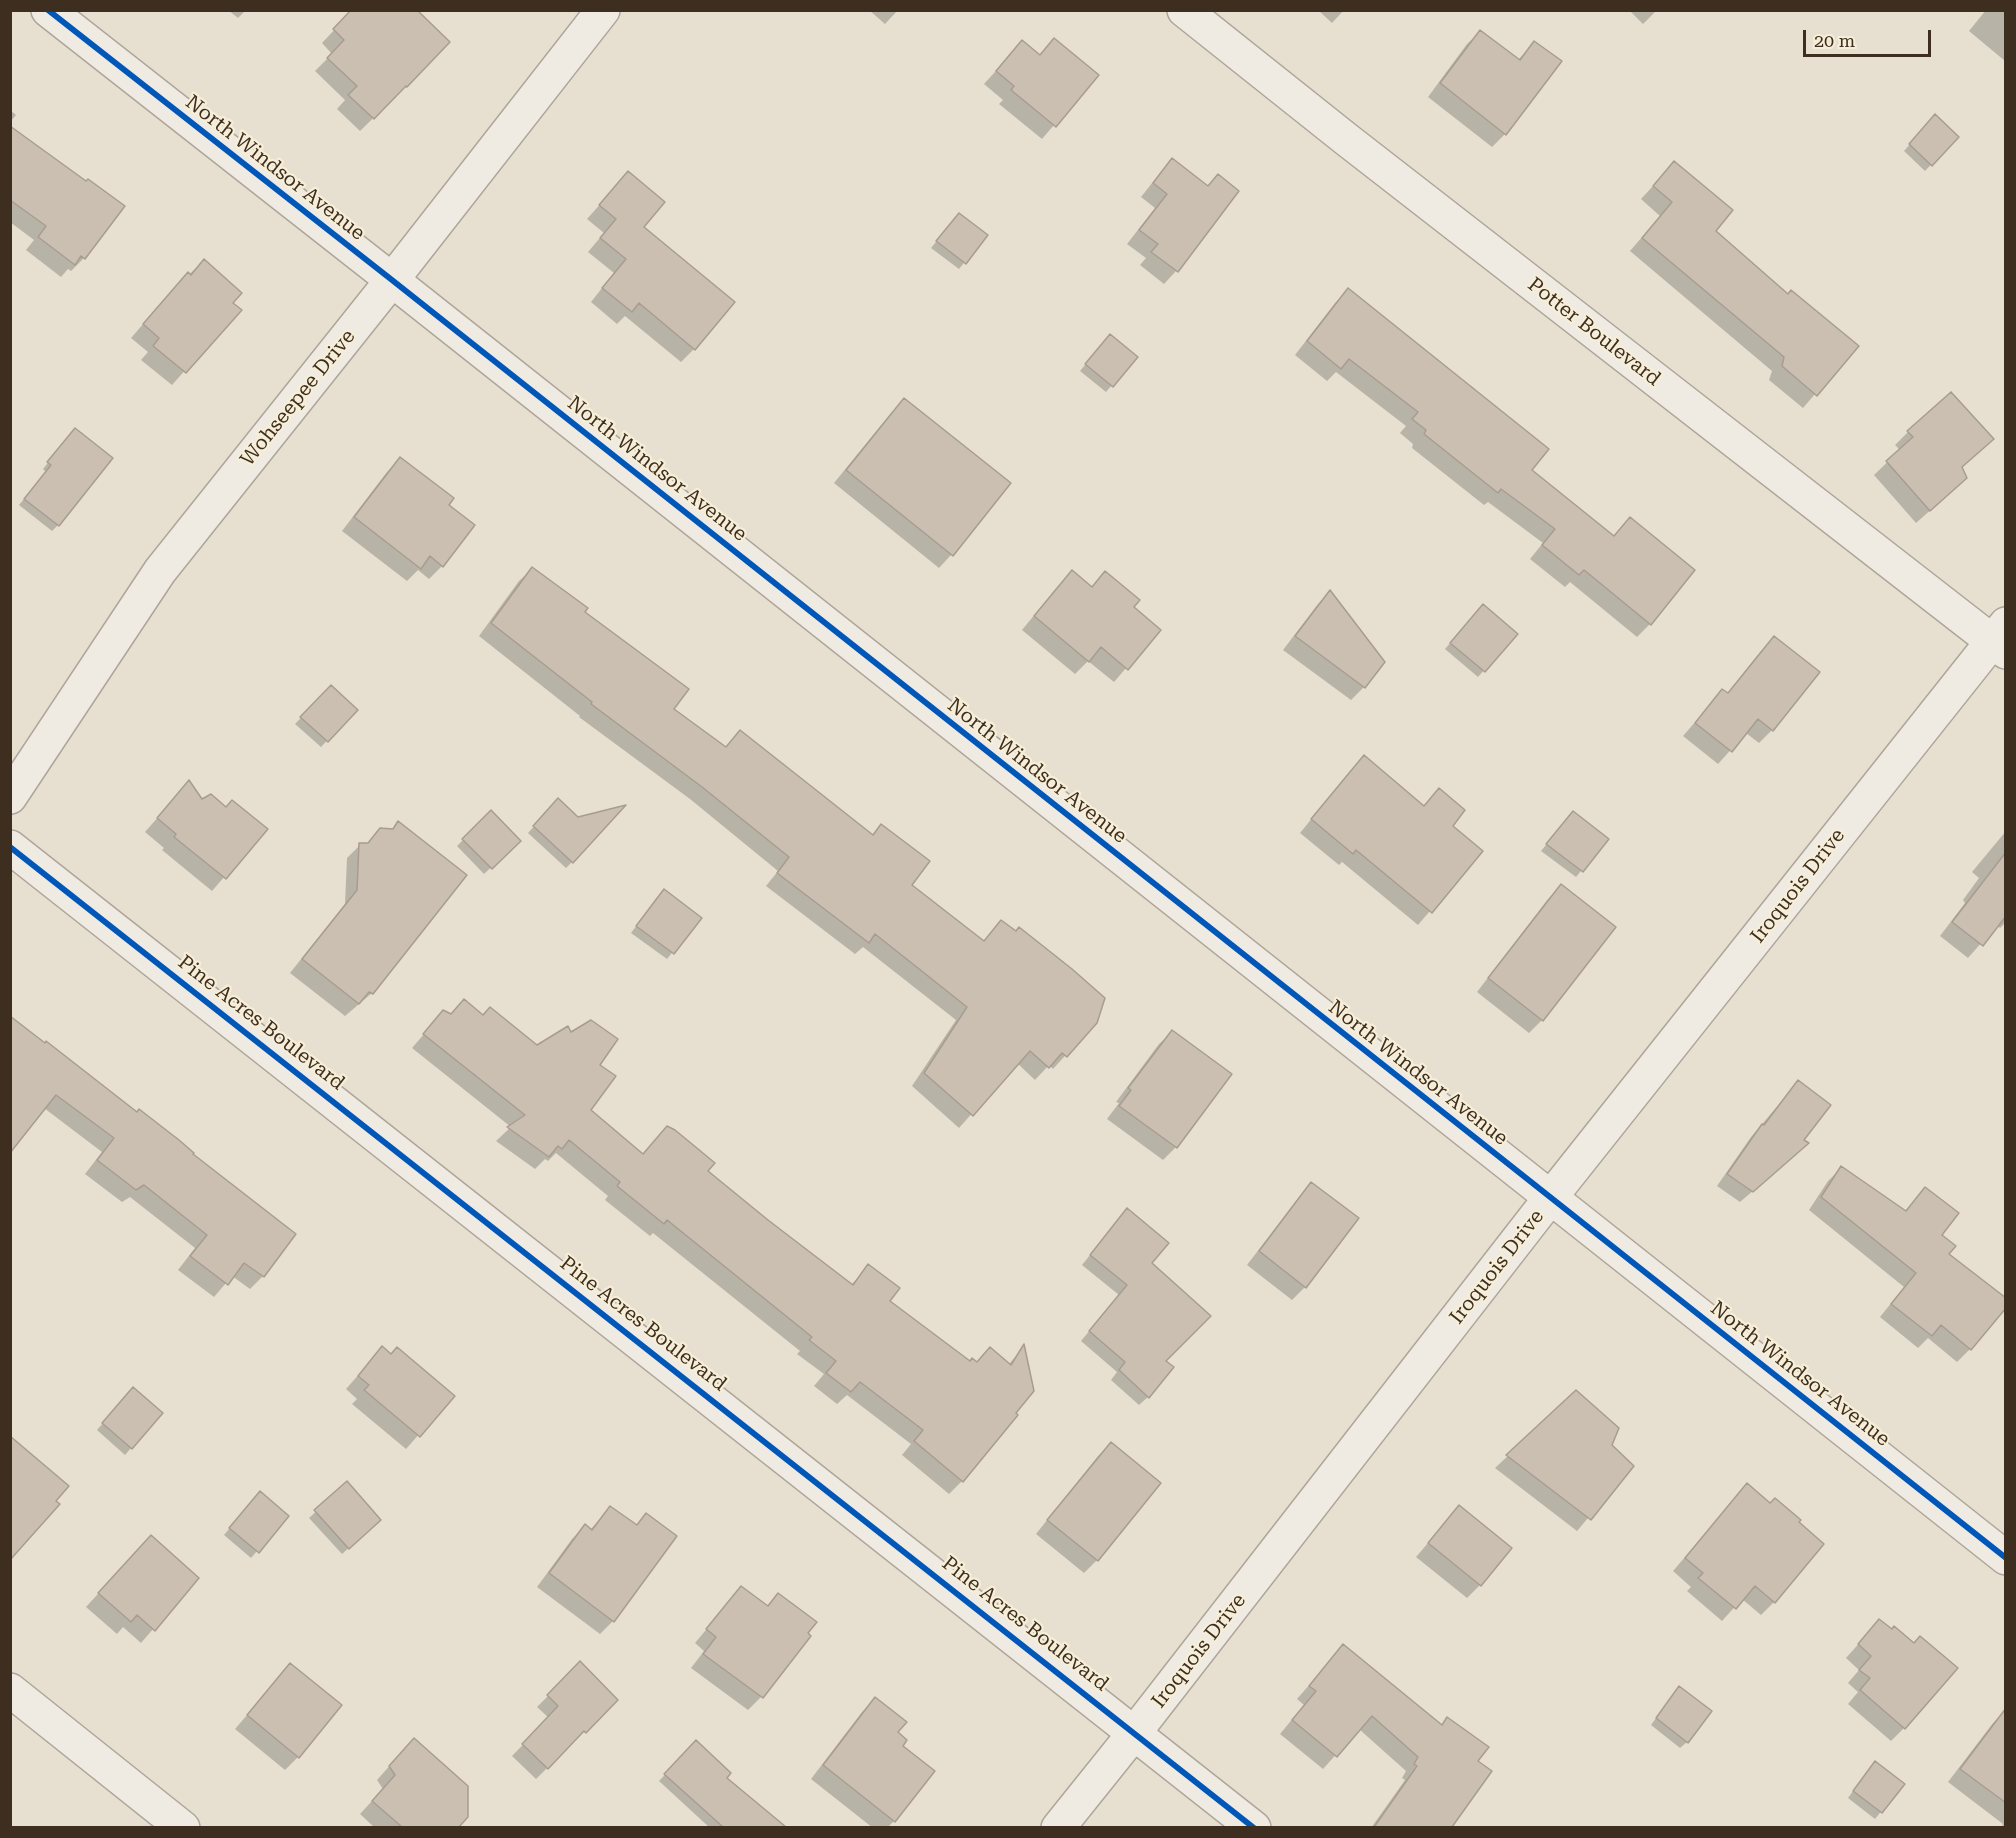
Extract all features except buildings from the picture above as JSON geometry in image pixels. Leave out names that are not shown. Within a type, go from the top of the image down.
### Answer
[{"type":"street","name":"North Windsor Avenue","points":[[48,10],[2006,1558]]},
{"type":"street","name":"Wohseepee Drive","points":[[10,797],[160,571],[603,10]]},
{"type":"street","name":"Potter Boulevard","points":[[1184,10],[1346,139],[2001,639]]},
{"type":"street","name":"Iroquois Drive","points":[[1058,1827],[1135,1732],[1550,1198],[2001,639]]},
{"type":"street","name":"Pine Acres Boulevard","points":[[10,847],[1254,1827]]},
{"type":"street","points":[[10,1690],[183,1827]]},
{"type":"cycle path","points":[[48,10],[2006,1558]]},
{"type":"cycle path","points":[[10,847],[1254,1828]]}]
